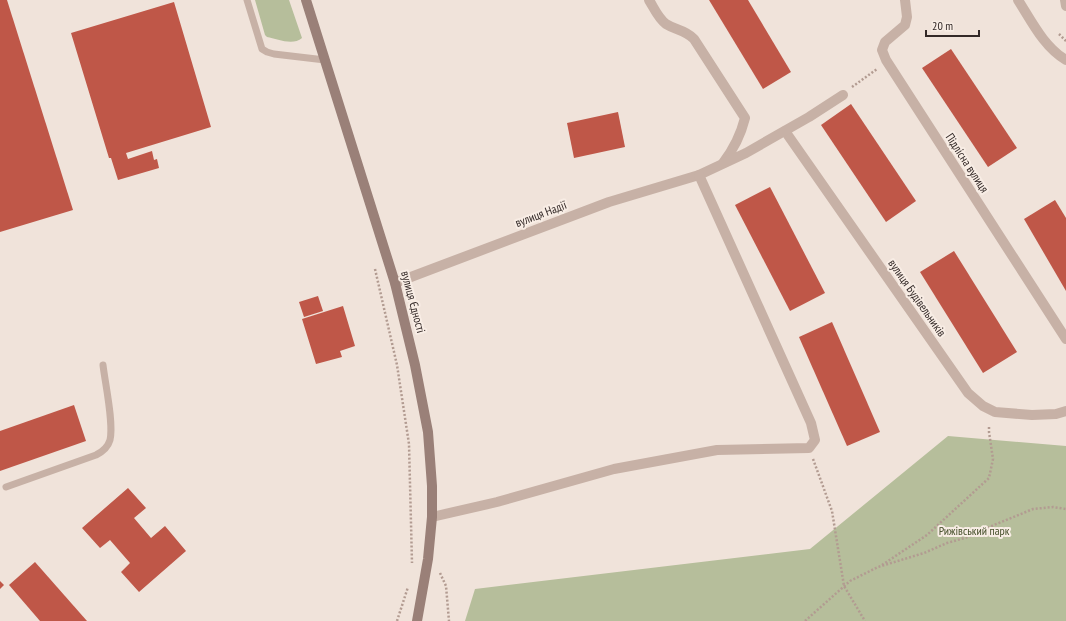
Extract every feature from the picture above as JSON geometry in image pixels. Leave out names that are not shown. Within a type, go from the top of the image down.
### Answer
[{"type":"street","name":"вулиця Єдності","points":[[306,0],[395,283],[415,365],[428,432],[432,486],[432,517],[428,559],[417,621]]},
{"type":"street","points":[[649,0],[661,20],[670,26],[686,32],[694,40],[745,118],[735,145],[723,164]]},
{"type":"street","points":[[886,60],[882,50],[885,42],[905,26],[907,18],[905,0]]},
{"type":"street","points":[[1018,0],[1043,40],[1059,56],[1066,60]]},
{"type":"street","points":[[1065,0],[1066,6]]},
{"type":"street","name":"Підлісна вулиця","points":[[886,60],[1066,339]]},
{"type":"street","name":"вулиця Надії","points":[[395,283],[609,202],[699,175],[746,153],[785,132],[810,118],[843,95]]},
{"type":"street","name":"вулиця Будівельників","points":[[785,132],[968,393],[983,406],[995,412],[1032,415],[1056,414],[1066,411]]},
{"type":"street","points":[[432,517],[497,502],[614,469],[717,450],[812,444],[811,423],[699,175]]},
{"type":"lane","points":[[247,0],[262,49],[274,54],[325,60]]},
{"type":"lane","points":[[6,487],[96,456],[105,449],[110,440],[111,423],[102,365]]},
{"type":"path","points":[[843,95],[858,82],[877,69],[886,60]]},
{"type":"path","points":[[374,266],[397,365],[409,444],[412,564]]},
{"type":"path","points":[[878,568],[926,535],[989,478],[993,459],[989,432],[990,418],[995,412]]},
{"type":"path","points":[[812,444],[832,511],[844,586],[865,621]]},
{"type":"path","points":[[805,621],[850,581],[878,568],[924,553],[947,543],[968,538],[994,525],[1033,509],[1052,507],[1066,509]]},
{"type":"path","points":[[439,572],[446,586],[449,621]]},
{"type":"path","points":[[398,621],[408,586]]},
{"type":"green space","points":[[255,0],[289,0],[302,38],[294,42],[290,42],[267,37],[265,35]]},
{"type":"green space","name":"Рижівський парк","points":[[948,436],[1066,446],[1066,621],[465,621],[475,589],[810,549]]},
{"type":"building","points":[[0,0],[7,0],[73,210],[0,232]]},
{"type":"building","points":[[709,0],[748,0],[791,72],[763,89]]},
{"type":"building","points":[[174,2],[211,127],[126,153],[128,159],[152,151],[154,160],[157,159],[159,168],[118,180],[111,158],[109,158],[71,33]]},
{"type":"building","points":[[951,49],[1017,148],[988,167],[922,68]]},
{"type":"building","points":[[851,104],[916,201],[886,222],[821,125]]},
{"type":"building","points":[[618,112],[625,147],[574,158],[567,123]]},
{"type":"building","points":[[770,187],[825,293],[790,311],[735,205]]},
{"type":"building","points":[[1055,200],[1066,218],[1066,291],[1024,219]]},
{"type":"building","points":[[954,251],[1017,352],[983,373],[920,272]]},
{"type":"building","points":[[318,296],[323,311],[304,317],[299,302]]},
{"type":"building","points":[[343,306],[355,346],[340,351],[342,357],[316,364],[302,319]]},
{"type":"building","points":[[832,322],[880,432],[847,446],[799,337]]},
{"type":"building","points":[[74,405],[86,441],[0,471],[0,431]]},
{"type":"building","points":[[128,488],[146,508],[134,518],[151,538],[165,526],[186,551],[139,592],[121,572],[130,563],[110,540],[100,548],[82,528]]},
{"type":"building","points":[[35,562],[87,621],[40,621],[9,585]]},
{"type":"building","points":[[0,581],[4,585],[0,589]]}]
